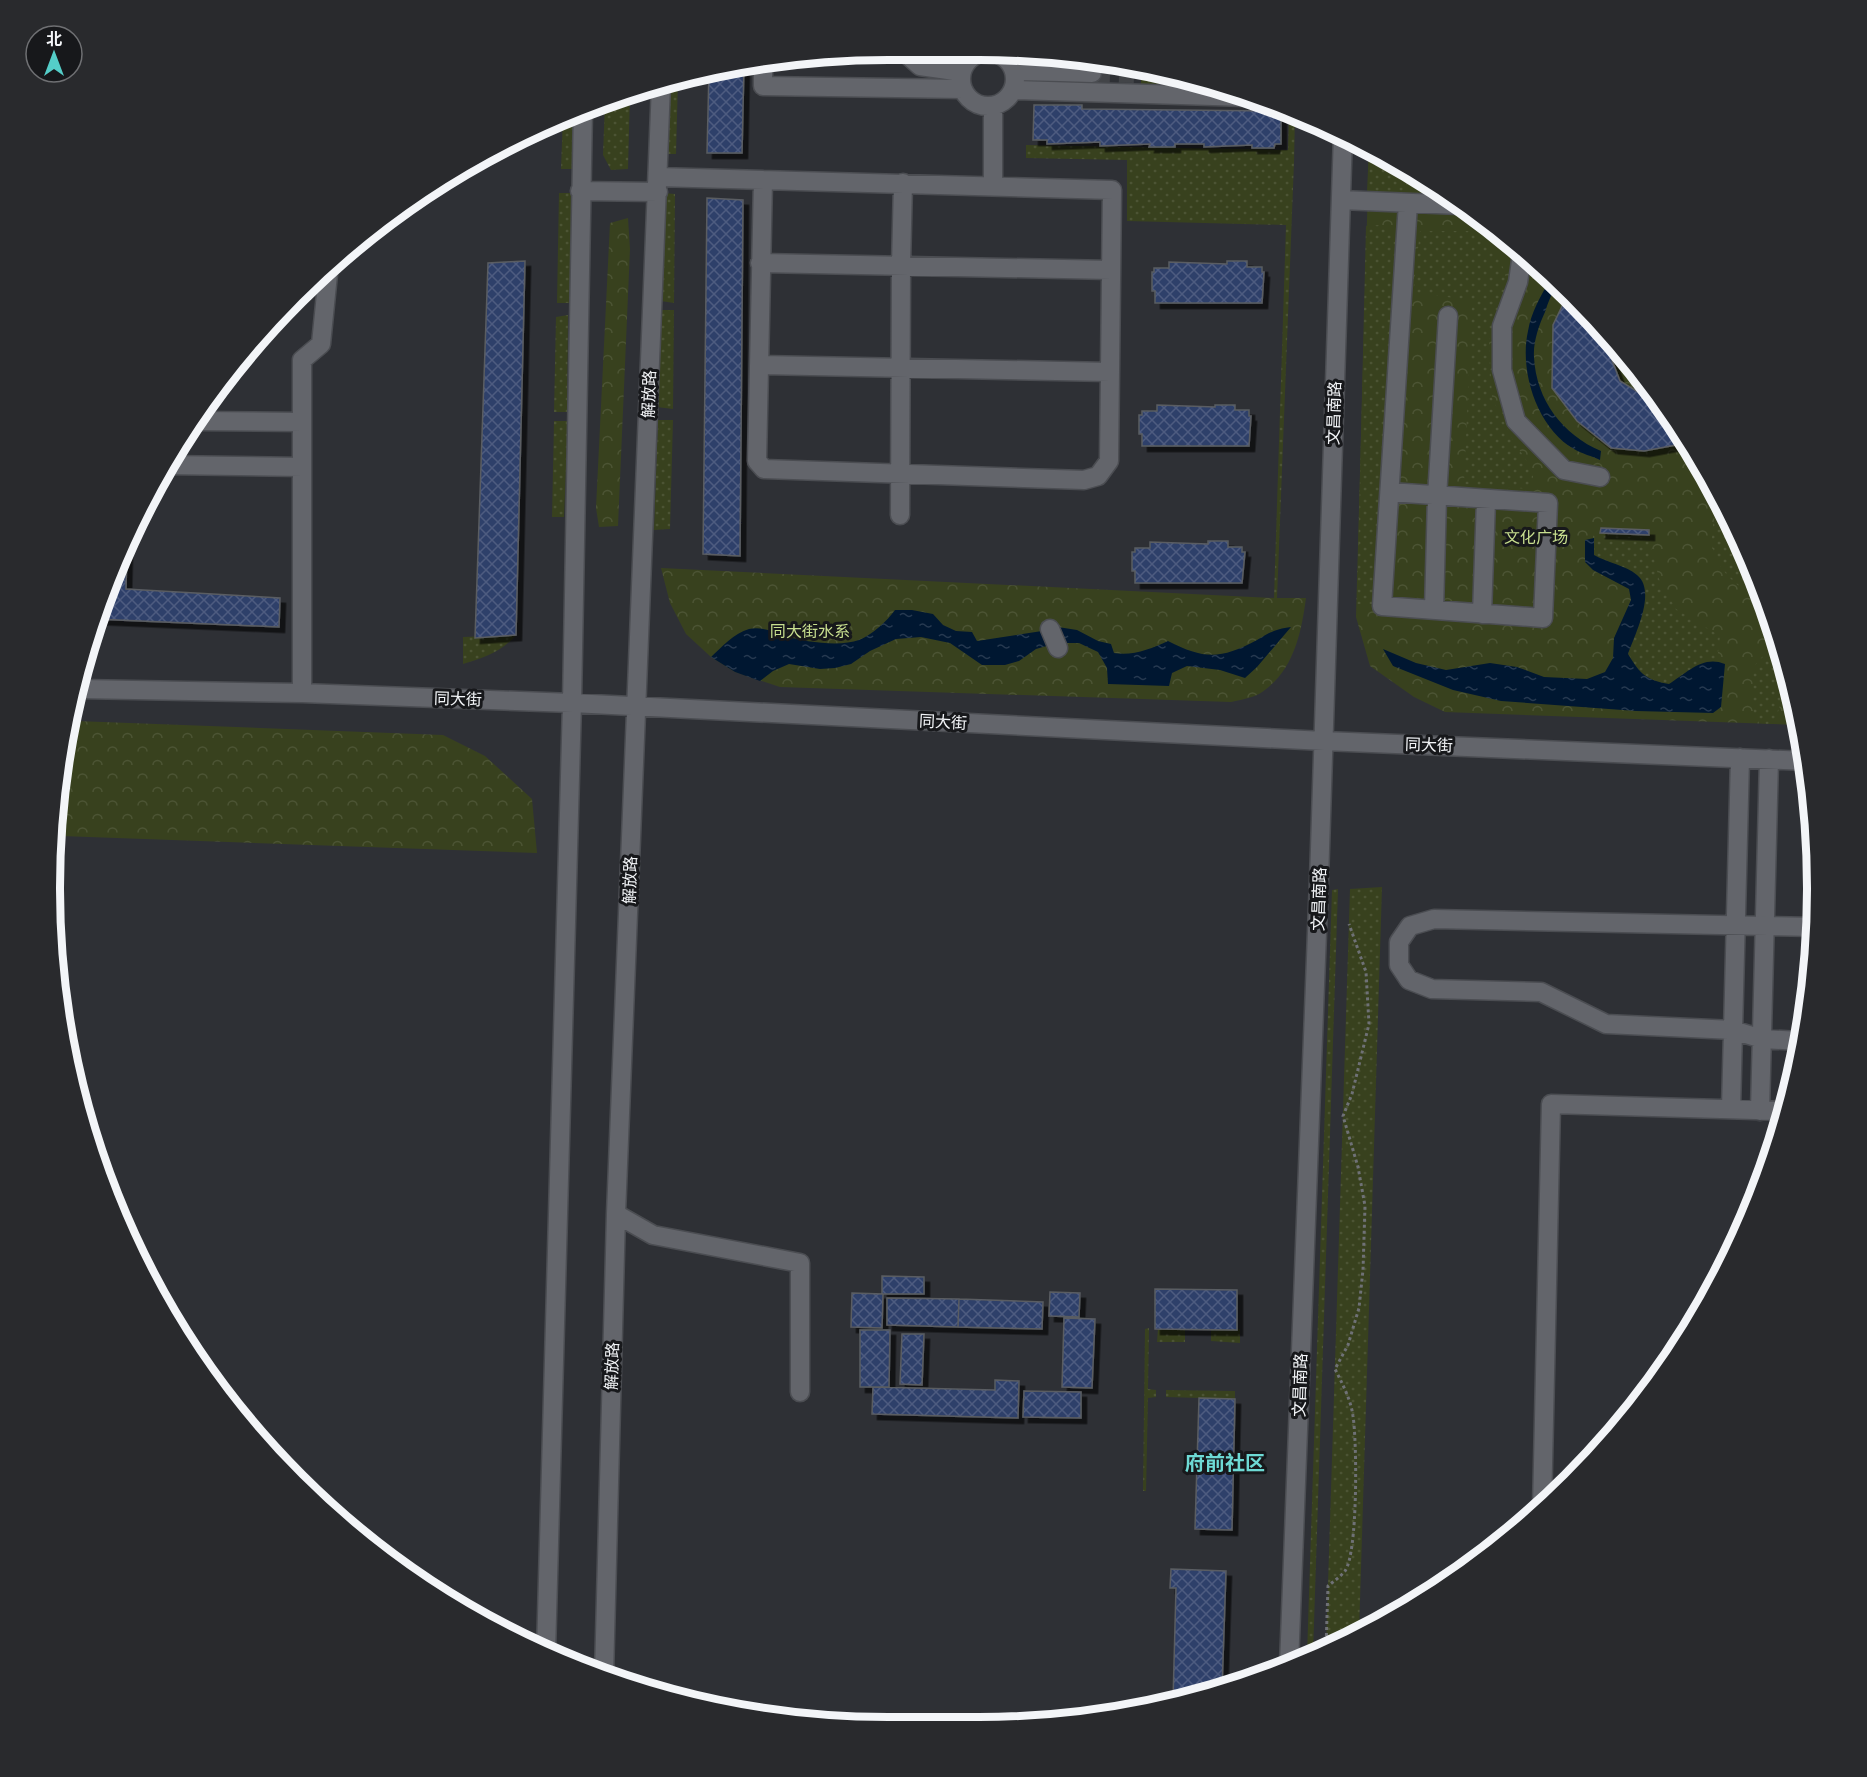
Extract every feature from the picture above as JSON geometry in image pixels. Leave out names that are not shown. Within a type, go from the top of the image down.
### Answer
[{"type":"street","points":[[913,60],[920,66],[962,80]]},
{"type":"street","points":[[970,60],[962,80],[968,97],[983,106],[993,106],[1009,98],[1014,80],[1009,61]]},
{"type":"street","points":[[1060,72],[1065,65]]},
{"type":"street","points":[[764,70],[763,86],[962,80]]},
{"type":"street","points":[[1014,80],[1060,72],[1092,73]]},
{"type":"street","points":[[1014,80],[1215,95]]},
{"type":"street","name":"解放路","points":[[604,1666],[616,1214],[660,92]]},
{"type":"street","points":[[993,106],[993,185]]},
{"type":"street","points":[[546,1643],[572,703],[583,119]]},
{"type":"street","name":"文昌南路","points":[[1289,1656],[1324,741],[1343,144]]},
{"type":"street","points":[[580,191],[763,180],[1112,190],[1109,461],[1098,476],[1084,480],[764,469],[757,461],[763,180]]},
{"type":"street","points":[[900,515],[903,183]]},
{"type":"street","points":[[1341,200],[1445,204]]},
{"type":"street","points":[[1390,492],[1548,503],[1543,618],[1382,606],[1408,203]]},
{"type":"street","points":[[1521,262],[1518,282],[1502,326],[1502,370],[1516,422],[1564,470],[1600,477]]},
{"type":"street","points":[[760,263],[1111,270]]},
{"type":"street","points":[[302,693],[302,360],[321,344],[327,280]]},
{"type":"street","points":[[1434,610],[1437,497],[1448,316]]},
{"type":"street","points":[[759,364],[1110,372]]},
{"type":"street","points":[[205,421],[302,422]]},
{"type":"street","points":[[177,465],[302,467]]},
{"type":"street","points":[[1482,614],[1486,500]]},
{"type":"street","points":[[1050,629],[1058,648]]},
{"type":"street","name":"同大街","points":[[85,689],[302,693],[572,703],[1324,741],[1797,760]]},
{"type":"street","points":[[1731,1109],[1740,758]]},
{"type":"street","points":[[1760,1111],[1769,759]]},
{"type":"street","points":[[1793,1041],[1762,1039],[1733,1030],[1606,1024],[1541,992],[1432,988],[1409,980],[1399,965],[1399,942],[1410,926],[1434,919],[1806,927]]},
{"type":"street","points":[[1542,1495],[1551,1104],[1777,1111]]},
{"type":"street","points":[[616,1214],[653,1235],[800,1263],[800,1392]]},
{"type":"path","points":[[1326,1640],[1328,1586],[1347,1570],[1353,1539],[1356,1488],[1353,1415],[1335,1369],[1348,1345],[1359,1308],[1365,1216],[1358,1167],[1343,1116],[1352,1094],[1369,1024],[1366,972],[1349,924]]},
{"type":"green space","points":[[1141,76],[1192,88],[1141,86]]},
{"type":"green space","points":[[678,87],[676,154],[664,154],[666,91]]},
{"type":"green space","points":[[630,102],[628,169],[611,170],[603,155],[605,110]]},
{"type":"green space","points":[[1289,120],[1295,123],[1294,162],[1277,598],[1274,598],[1286,225],[1127,221],[1127,160],[1026,158],[1026,145],[1288,150]]},
{"type":"green space","points":[[574,122],[573,169],[561,169],[563,127]]},
{"type":"green space","name":"文化广场","points":[[1369,158],[1439,200],[1483,231],[1525,266],[1601,342],[1636,384],[1696,474],[1722,522],[1763,622],[1779,674],[1790,725],[1445,712],[1414,697],[1370,666],[1356,617]]},
{"type":"green space","points":[[1369,158],[1405,179],[1405,190],[1400,194],[1367,192]]},
{"type":"green space","points":[[559,193],[573,193],[571,303],[557,303]]},
{"type":"green space","points":[[663,193],[675,194],[674,303],[661,301]]},
{"type":"green space","points":[[628,218],[630,249],[618,526],[599,527],[596,508],[610,223]]},
{"type":"green space","points":[[1379,225],[1391,229],[1397,240],[1375,604],[1357,604],[1366,226]]},
{"type":"green space","points":[[1420,231],[1468,231],[1496,252],[1505,272],[1506,293],[1489,340],[1492,398],[1514,442],[1533,470],[1528,489],[1464,484],[1472,300],[1413,293]]},
{"type":"green space","points":[[660,310],[674,310],[673,409],[657,407]]},
{"type":"green space","points":[[568,315],[567,412],[554,412],[556,317]]},
{"type":"green space","points":[[658,420],[673,420],[670,529],[654,530]]},
{"type":"green space","points":[[554,421],[568,421],[564,517],[552,517]]},
{"type":"green space","points":[[1716,512],[1728,535],[1728,548],[1746,576],[1739,586],[1721,567],[1716,557],[1712,537]]},
{"type":"green space","points":[[1593,535],[1649,538],[1659,579],[1676,609],[1720,636],[1717,661],[1706,661],[1669,684],[1649,678],[1636,667],[1628,654],[1646,602],[1626,568],[1605,562],[1594,555]]},
{"type":"green space","name":"同大街水系","points":[[661,568],[1306,598],[1298,639],[1280,675],[1259,694],[1231,702],[780,687],[735,672],[711,657],[686,634],[670,603]]},
{"type":"green space","points":[[516,635],[498,650],[463,664],[463,637]]},
{"type":"green space","points":[[1763,656],[1773,656],[1782,690],[1773,724],[1759,723],[1751,706],[1754,666]]},
{"type":"green space","points":[[77,721],[443,735],[485,756],[532,799],[537,853],[62,836]]},
{"type":"green space","points":[[1382,887],[1359,1624],[1326,1640],[1350,889]]},
{"type":"green space","points":[[1338,889],[1313,1646],[1307,1649],[1332,890]]},
{"type":"green space","points":[[1149,1328],[1148,1389],[1156,1390],[1156,1397],[1148,1398],[1146,1491],[1143,1491],[1145,1329]]},
{"type":"green space","points":[[1158,1329],[1185,1329],[1185,1342],[1157,1342]]},
{"type":"green space","points":[[1211,1329],[1240,1329],[1240,1343],[1211,1341]]},
{"type":"green space","points":[[1166,1390],[1235,1391],[1235,1399],[1166,1397]]},
{"type":"water","points":[[1546,286],[1553,293],[1534,345],[1536,373],[1540,388],[1554,414],[1564,426],[1575,436],[1601,451],[1600,460],[1574,449],[1561,440],[1541,413],[1534,397],[1526,363],[1526,347],[1529,324]]},
{"type":"water","points":[[1594,538],[1594,555],[1622,566],[1637,575],[1643,582],[1645,602],[1643,613],[1628,654],[1636,667],[1649,678],[1669,684],[1703,663],[1725,664],[1721,707],[1713,713],[1636,711],[1501,701],[1453,690],[1393,666],[1383,649],[1416,663],[1446,670],[1490,663],[1517,667],[1544,677],[1587,679],[1605,672],[1613,658],[1614,638],[1631,600],[1629,589],[1593,570],[1585,562],[1585,540]]},
{"type":"water","points":[[895,610],[933,614],[943,625],[956,631],[972,632],[977,641],[1058,627],[1077,630],[1098,641],[1111,644],[1114,653],[1121,654],[1142,651],[1168,641],[1192,652],[1223,654],[1273,631],[1291,627],[1245,678],[1220,670],[1187,666],[1172,673],[1169,686],[1108,684],[1107,668],[1098,652],[1079,643],[1057,643],[1036,649],[1019,661],[1005,665],[982,665],[950,643],[921,637],[896,639],[870,651],[851,664],[820,669],[789,664],[773,671],[760,681],[735,672],[711,657],[733,637],[754,628],[812,642],[842,643],[859,640],[884,623]]},
{"type":"building","points":[[744,73],[742,153],[707,153],[709,80]]},
{"type":"building","points":[[1034,105],[1082,105],[1082,109],[1263,111],[1281,117],[1281,144],[1275,144],[1274,148],[1252,148],[1252,145],[1204,147],[1204,144],[1175,144],[1175,147],[1149,147],[1150,144],[1100,146],[1100,142],[1047,144],[1047,140],[1033,140]]},
{"type":"building","points":[[707,198],[743,200],[740,556],[703,554]]},
{"type":"building","points":[[525,261],[516,635],[475,638],[488,263]]},
{"type":"building","points":[[1227,261],[1247,261],[1247,267],[1262,267],[1262,272],[1264,272],[1262,303],[1155,303],[1155,291],[1152,291],[1154,268],[1169,268],[1169,262],[1227,264]]},
{"type":"building","points":[[1564,303],[1610,353],[1620,381],[1644,395],[1678,445],[1644,451],[1611,448],[1577,421],[1552,388],[1553,325]]},
{"type":"building","points":[[1157,405],[1215,407],[1215,405],[1235,405],[1235,410],[1249,410],[1249,416],[1251,416],[1249,446],[1142,446],[1142,434],[1139,434],[1139,415],[1142,415],[1142,411],[1157,411]]},
{"type":"building","points":[[1601,528],[1649,530],[1649,535],[1600,533]]},
{"type":"building","points":[[1208,541],[1228,541],[1228,547],[1242,547],[1242,552],[1245,552],[1242,583],[1135,583],[1135,571],[1132,571],[1132,552],[1135,552],[1135,548],[1150,548],[1150,542],[1208,544]]},
{"type":"building","points":[[127,563],[126,589],[280,598],[279,627],[105,619]]},
{"type":"building","points":[[882,1276],[924,1277],[924,1294],[882,1294]]},
{"type":"building","points":[[1155,1289],[1237,1290],[1237,1330],[1155,1329]]},
{"type":"building","points":[[1050,1292],[1080,1293],[1079,1317],[1049,1316]]},
{"type":"building","points":[[852,1293],[883,1294],[882,1328],[851,1327]]},
{"type":"building","points":[[887,1298],[959,1299],[958,1327],[887,1325]]},
{"type":"building","points":[[959,1299],[1043,1302],[1042,1329],[958,1327]]},
{"type":"building","points":[[1064,1318],[1095,1319],[1092,1388],[1062,1387]]},
{"type":"building","points":[[860,1330],[890,1330],[889,1387],[860,1387]]},
{"type":"building","points":[[902,1334],[924,1334],[922,1385],[900,1384]]},
{"type":"building","points":[[995,1380],[1019,1381],[1018,1418],[872,1414],[873,1387],[995,1390]]},
{"type":"building","points":[[1024,1391],[1081,1392],[1081,1418],[1023,1417]]},
{"type":"building","points":[[1199,1398],[1235,1399],[1232,1530],[1195,1529]]},
{"type":"building","points":[[1171,1569],[1226,1571],[1222,1680],[1173,1693],[1176,1588],[1170,1588]]},
{"type":"tunnel","points":[[1092,73],[1127,74]]},
{"type":"district","name":"府前社区","points":[[1225,1463]]}]
